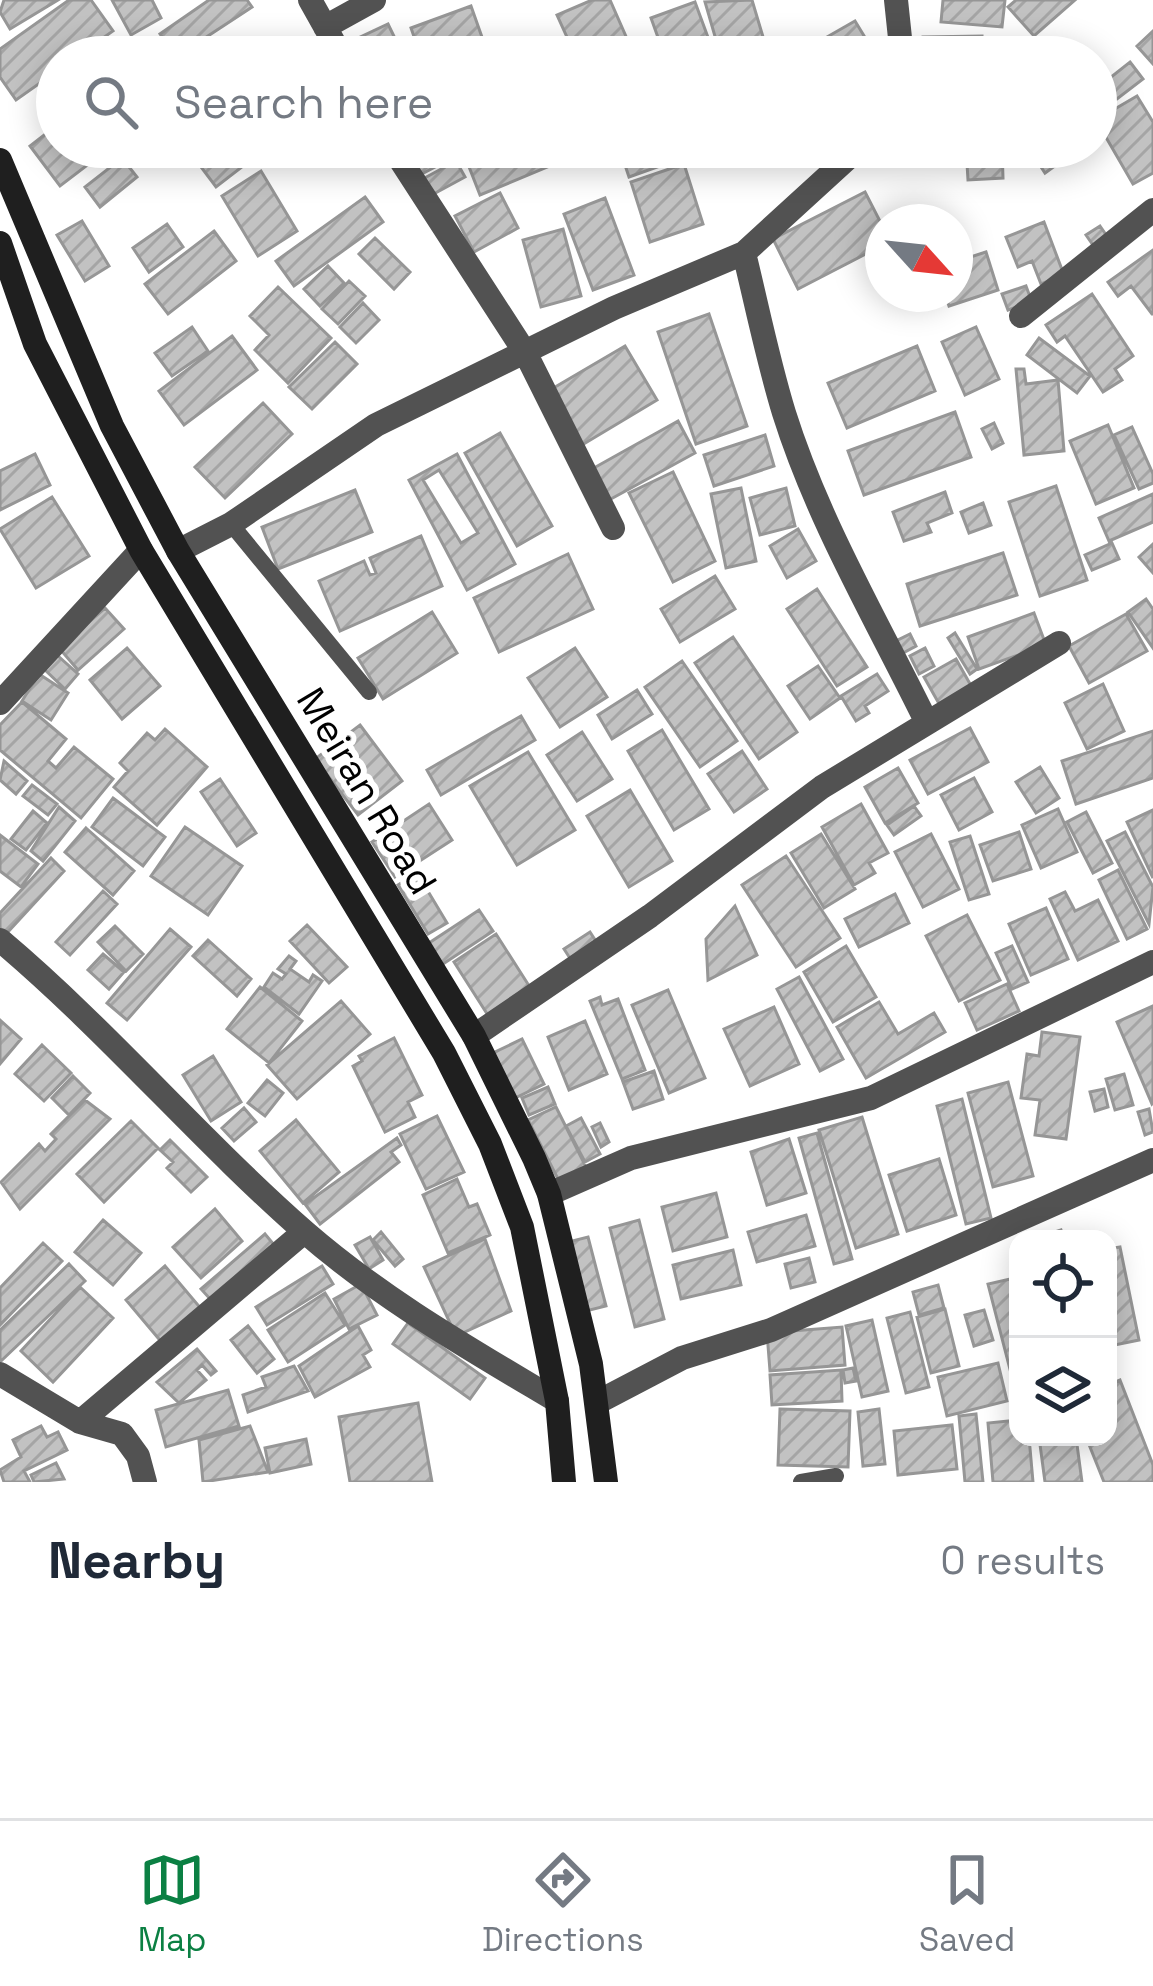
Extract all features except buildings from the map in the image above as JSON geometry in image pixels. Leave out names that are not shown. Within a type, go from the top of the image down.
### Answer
[{"type":"main road","name":"Meiran Road","points":[[0,160],[112,426],[178,550],[475,1036],[549,1194],[598,1402],[606,1482]]},
{"type":"main road","name":"Meiran Road","points":[[2,255],[35,344],[140,550],[444,1053],[490,1144],[522,1227],[556,1401],[563,1482]]},
{"type":"street","points":[[310,0],[330,36]]},
{"type":"street","points":[[325,27],[374,0]]},
{"type":"street","points":[[896,0],[900,36]]},
{"type":"street","points":[[406,168],[526,354],[613,528]]},
{"type":"street","points":[[178,550],[231,524],[376,425],[614,308],[744,253],[837,168]]},
{"type":"street","points":[[1021,316],[1153,210]]},
{"type":"street","points":[[744,253],[784,413],[805,468],[847,569],[926,721]]},
{"type":"street","points":[[0,703],[140,550]]},
{"type":"street","points":[[475,1036],[650,916],[823,787],[1059,643]]},
{"type":"street","points":[[0,940],[84,1011],[304,1232],[399,1306],[556,1401]]},
{"type":"street","points":[[549,1194],[631,1158],[872,1098],[1153,962]]},
{"type":"street","points":[[598,1402],[682,1358],[771,1330],[1153,1160]]},
{"type":"street","points":[[80,1422],[304,1232]]},
{"type":"street","points":[[0,1374],[80,1422],[122,1434],[137,1456],[145,1482]]},
{"type":"lane","points":[[231,524],[369,692]]},
{"type":"lane","points":[[801,1482],[836,1476]]}]
